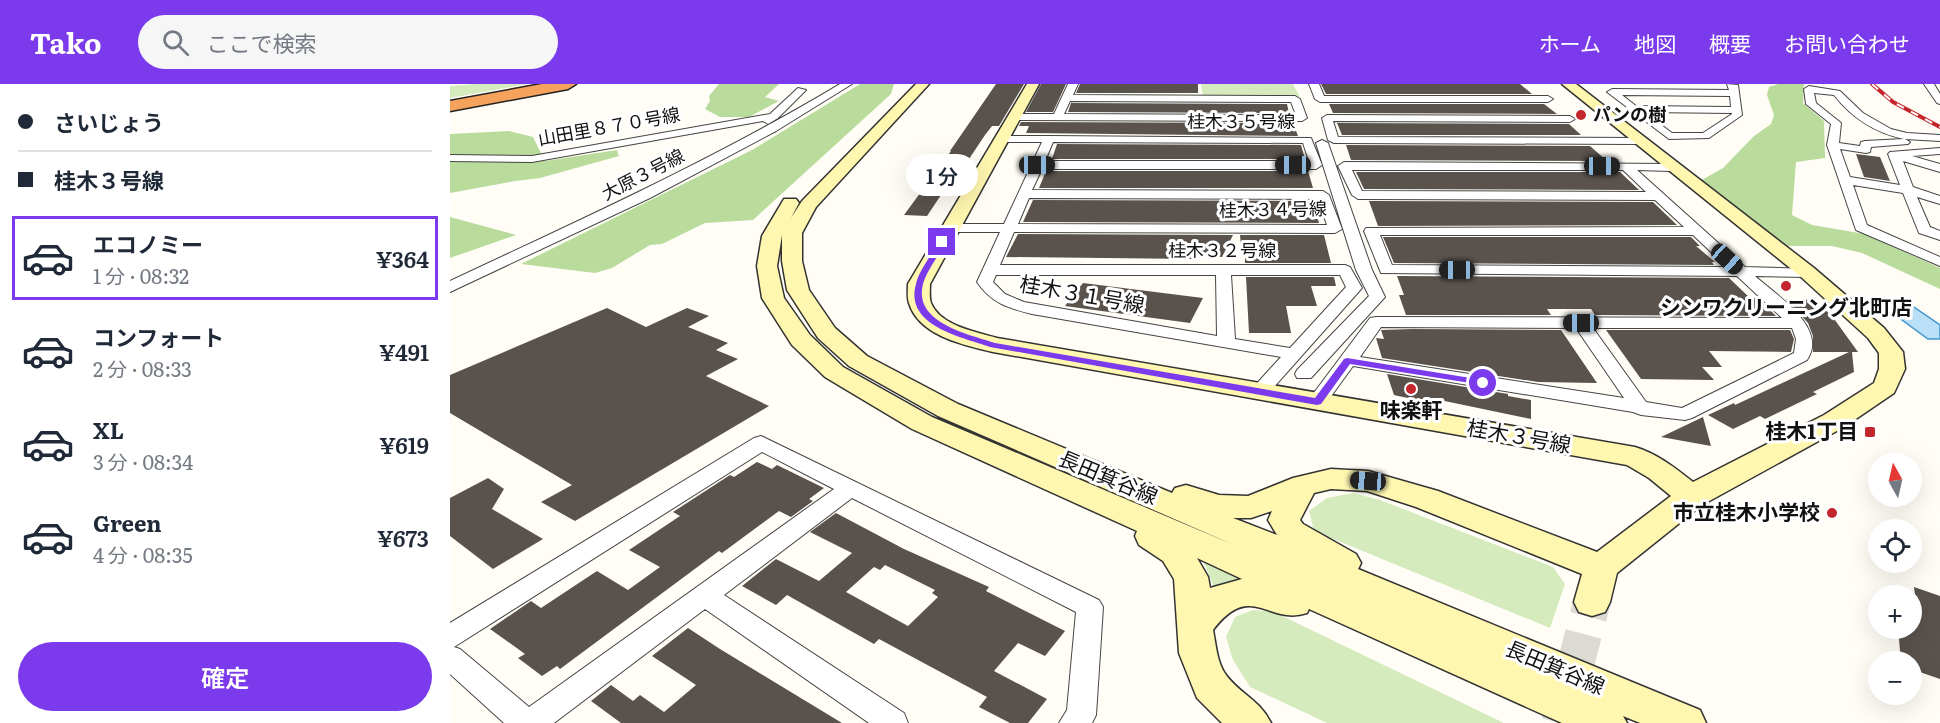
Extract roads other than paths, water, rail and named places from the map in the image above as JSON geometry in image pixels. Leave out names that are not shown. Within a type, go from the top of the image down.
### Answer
[{"type":"highway","points":[[450,104],[547,84]]},
{"type":"highway","points":[[450,104],[568,84]]},
{"type":"street","name":"長田箕谷線","points":[[911,84],[787,206],[772,236],[767,266],[773,298],[801,340],[834,372],[922,423],[1102,489],[1462,629],[1685,723]]},
{"type":"street","name":"長田箕谷線","points":[[923,84],[808,204],[792,233],[792,261],[798,290],[826,333],[858,361],[1102,489],[1471,664],[1606,723]]},
{"type":"street","name":"桂木３号線","points":[[1033,84],[919,284],[920,303],[930,320],[951,331],[993,345],[1265,385],[1635,457],[1660,471],[1691,497]]},
{"type":"street","points":[[1058,117],[1073,84]]},
{"type":"street","points":[[1265,385],[1304,374],[1377,297],[1364,270],[1301,84]]},
{"type":"street","points":[[1314,84],[1320,99],[1548,99]]},
{"type":"street","points":[[1532,84],[1594,141]]},
{"type":"street","points":[[1568,84],[1807,272],[1876,333],[1891,352],[1892,369],[1885,387],[1834,422],[1691,497],[1600,567],[1592,602]]},
{"type":"street","points":[[773,122],[804,87],[842,87]]},
{"type":"street","name":"大原３号線","points":[[450,287],[645,195],[773,122],[842,87]]},
{"type":"street","points":[[1733,88],[1738,110],[1737,115],[1705,136],[1669,136],[1634,109],[1612,92],[1733,88]]},
{"type":"street","points":[[1934,88],[1940,101]]},
{"type":"street","points":[[1939,147],[1883,130],[1847,107],[1837,93],[1809,89],[1811,104],[1836,123],[1833,145],[1861,227],[1940,262]]},
{"type":"street","points":[[1014,117],[1302,118],[1295,99],[1067,98]]},
{"type":"street","points":[[1634,109],[1738,110]]},
{"type":"street","points":[[1570,119],[1327,118],[1334,140],[1639,141]]},
{"type":"street","name":"山田里８７０号線","points":[[450,158],[532,159],[773,122]]},
{"type":"street","points":[[1001,139],[1048,139]]},
{"type":"street","name":"桂木３１号線","points":[[1048,139],[985,282],[992,293],[1008,303],[1294,354]]},
{"type":"street","name":"桂木３５号線","points":[[1037,165],[1316,165],[1307,140],[1048,139]]},
{"type":"street","points":[[1833,145],[1866,150],[1865,144],[1911,142],[1939,147]]},
{"type":"street","points":[[1894,154],[1939,147]]},
{"type":"street","points":[[1894,154],[1940,168]]},
{"type":"street","points":[[1894,154],[1924,230],[1940,236]]},
{"type":"street","points":[[1658,196],[1358,195],[1344,166],[1671,167]]},
{"type":"street","points":[[1347,360],[1685,414],[1801,356],[1807,346],[1805,333],[1797,323],[1625,166]]},
{"type":"street","points":[[1845,180],[1910,190],[1940,200]]},
{"type":"street","name":"桂木３４号線","points":[[950,228],[1335,229],[1323,195],[1024,194]]},
{"type":"street","points":[[1696,231],[1371,231],[1386,270],[1807,272]]},
{"type":"street","name":"桂木３２号線","points":[[990,270],[1345,270],[1354,288],[1294,354]]},
{"type":"street","points":[[1223,270],[1226,341]]},
{"type":"street","points":[[1304,374],[1322,395],[1376,322],[1797,323]]},
{"type":"street","points":[[1581,323],[1641,408]]},
{"type":"street","points":[[1265,385],[1294,354]]},
{"type":"street","points":[[450,637],[761,443],[1090,607],[1081,715],[1074,723]]},
{"type":"street","points":[[1102,489],[1218,506],[1251,507],[1304,485],[1331,478],[1368,481],[1427,499],[1600,567]]},
{"type":"street","points":[[1304,485],[1291,503],[1284,520],[1291,532],[1462,629]]},
{"type":"street","points":[[531,723],[850,488]]},
{"type":"street","points":[[1102,489],[1175,552],[1191,577],[1198,653],[1211,686],[1250,723]]},
{"type":"street","points":[[1194,627],[1214,604],[1239,593],[1265,591],[1335,618],[1471,664]]},
{"type":"street","points":[[705,595],[893,723]]},
{"type":"street","points":[[450,657],[525,723]]},
{"type":"water","points":[[1876,301],[1905,301],[1940,325],[1940,339],[1928,339]]},
{"type":"tunnel","points":[[1560,723],[1592,602]]},
{"type":"railway","points":[[1872,84],[1893,102],[1940,127]]},
{"type":"place","name":"パンの樹","points":[[1581,115]]},
{"type":"place","name":"シンワクリーニング北町店","points":[[1786,286]]},
{"type":"place","name":"味楽軒","points":[[1411,389]]},
{"type":"place","name":"桂木1丁目","points":[[1870,432]]},
{"type":"place","name":"市立桂木小学校","points":[[1832,513]]}]
